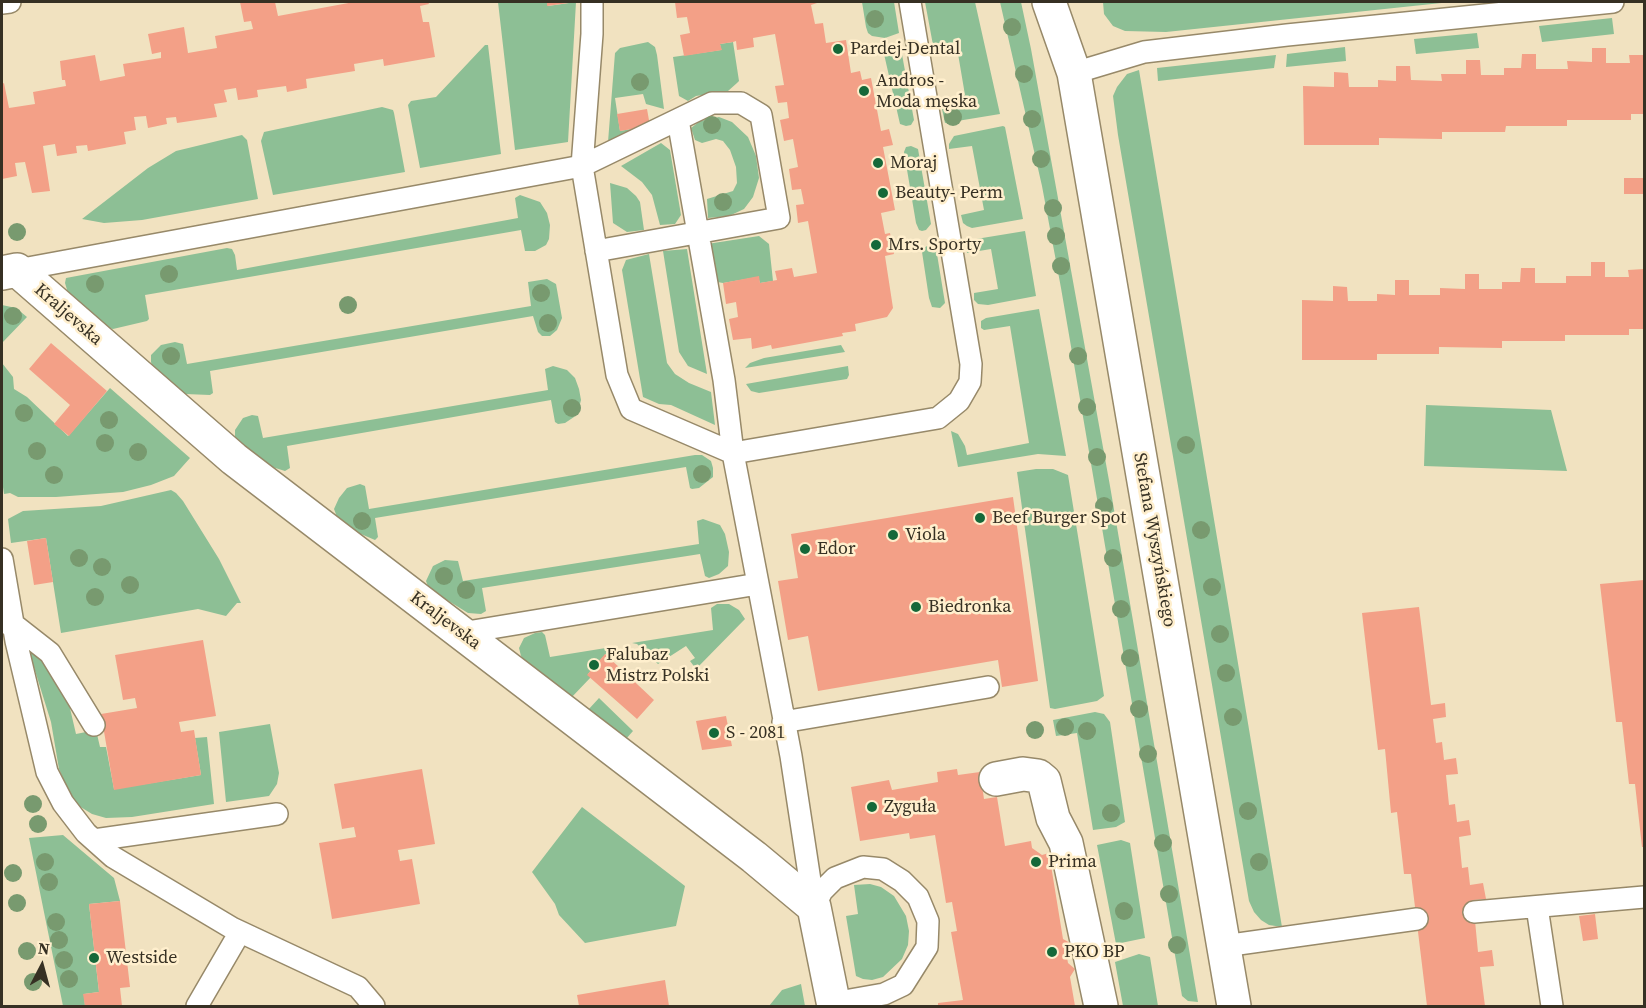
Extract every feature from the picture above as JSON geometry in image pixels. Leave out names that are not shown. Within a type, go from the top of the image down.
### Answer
[{"type":"street","name":"Stefana Wyszyńskiego","points":[[1049,2],[1074,73],[1234,1006]]},
{"type":"street","name":"Stefana Wyszyńskiego","points":[[1074,2],[1074,73]]},
{"type":"street","name":"Kraljevska","points":[[9,272],[234,459],[754,857],[814,907]]},
{"type":"street","points":[[996,779],[1023,774],[1038,776],[1044,781],[1053,818],[1066,843],[1101,1006]]},
{"type":"street","points":[[814,907],[834,1005]]},
{"type":"lane","points":[[2,3],[10,2]]},
{"type":"lane","points":[[592,2],[592,34],[582,166],[617,375],[631,409],[733,453],[938,418],[959,401],[970,382],[970,354],[910,2]]},
{"type":"lane","points":[[1074,73],[1144,52],[1613,2]]},
{"type":"lane","points":[[9,272],[582,166],[712,103],[741,103],[761,115],[779,218],[596,251]]},
{"type":"lane","points":[[678,120],[724,380],[733,453],[791,756],[814,907]]},
{"type":"lane","points":[[2,559],[7,625],[47,772],[63,803],[93,840],[113,857],[240,932],[358,987],[374,1006]]},
{"type":"lane","points":[[461,633],[758,584]]},
{"type":"lane","points":[[7,625],[50,653],[94,726]]},
{"type":"lane","points":[[783,722],[988,687]]},
{"type":"lane","points":[[93,840],[277,814]]},
{"type":"lane","points":[[814,907],[822,891],[835,878],[863,867],[883,869],[902,881],[918,897],[928,921],[927,946],[903,985],[885,994],[834,1005]]},
{"type":"lane","points":[[1474,912],[1644,897]]},
{"type":"lane","points":[[1537,907],[1552,1006]]},
{"type":"lane","points":[[1224,946],[1417,918]]},
{"type":"lane","points":[[197,1006],[240,932]]},
{"type":"green space","points":[[498,2],[547,2],[548,6],[576,2],[568,142],[515,150]]},
{"type":"green space","points":[[862,2],[894,2],[899,33],[885,38],[868,33]]},
{"type":"green space","points":[[925,2],[975,2],[1000,114],[945,123],[940,100],[965,95],[956,42],[933,45]]},
{"type":"green space","points":[[1000,2],[1021,2],[1031,49],[1110,486],[1198,1002],[1188,1001],[1182,996],[1061,288],[1042,186]]},
{"type":"green space","points":[[1103,2],[1451,2],[1166,32],[1125,31],[1113,26],[1104,14]]},
{"type":"green space","points":[[1612,18],[1614,34],[1542,42],[1539,26]]},
{"type":"green space","points":[[1477,33],[1479,48],[1416,54],[1414,39]]},
{"type":"green space","points":[[648,42],[655,47],[657,55],[664,109],[646,104],[643,94],[615,98],[620,131],[631,129],[628,134],[608,142],[615,53],[620,48]]},
{"type":"green space","points":[[733,42],[739,81],[728,91],[696,96],[688,101],[679,96],[673,57],[721,50],[720,44]]},
{"type":"green space","points":[[485,45],[488,45],[501,154],[420,168],[408,105],[411,101],[436,97]]},
{"type":"green space","points":[[1345,47],[1346,61],[1286,67],[1287,54]]},
{"type":"green space","points":[[901,49],[914,120],[911,125],[906,126],[900,124],[884,54]]},
{"type":"green space","points":[[1276,55],[1274,68],[1158,81],[1157,68]]},
{"type":"green space","points":[[1139,70],[1282,927],[1269,925],[1261,920],[1249,901],[1118,135],[1113,96],[1127,74]]},
{"type":"green space","points":[[382,107],[393,110],[405,172],[273,195],[261,141],[264,132]]},
{"type":"green space","points":[[719,117],[732,122],[748,137],[756,156],[759,178],[753,197],[744,209],[729,216],[708,218],[707,199],[733,191],[737,183],[736,167],[730,150],[723,141],[716,139],[702,143],[695,140],[691,128],[700,121]]},
{"type":"green space","points":[[1003,126],[1023,219],[972,228],[963,223],[961,215],[984,210],[972,146],[949,149],[949,144],[954,136]]},
{"type":"green space","points":[[242,135],[247,140],[258,199],[142,220],[104,223],[82,219],[148,168],[176,151]]},
{"type":"green space","points":[[661,143],[670,150],[681,215],[675,224],[660,225],[652,195],[642,182],[621,166]]},
{"type":"green space","points":[[911,146],[918,149],[931,224],[922,231],[916,223],[904,152],[906,147]]},
{"type":"green space","points":[[610,183],[627,188],[636,196],[640,202],[644,230],[627,232],[613,223]]},
{"type":"green space","points":[[520,195],[540,202],[547,213],[550,225],[549,239],[546,245],[535,251],[525,251],[521,230],[145,295],[149,319],[113,329],[104,327],[68,293],[65,283],[66,278],[227,248],[232,249],[235,255],[237,270],[518,218],[515,198]]},
{"type":"green space","points":[[1025,231],[1036,296],[988,305],[978,304],[974,300],[974,293],[998,289],[991,249],[967,253],[967,244],[970,240]]},
{"type":"green space","points":[[759,236],[769,244],[773,281],[760,283],[758,277],[723,283],[712,281],[707,244]]},
{"type":"green space","points":[[927,246],[936,248],[945,303],[940,308],[932,307],[929,298],[922,252]]},
{"type":"green space","points":[[687,249],[707,374],[688,366],[679,352],[663,251]]},
{"type":"green space","points":[[649,254],[667,363],[675,374],[711,392],[715,425],[671,405],[659,404],[643,397],[622,270],[626,260]]},
{"type":"green space","points":[[547,279],[556,284],[562,318],[557,330],[550,336],[542,336],[538,332],[533,316],[210,371],[213,393],[210,395],[185,394],[153,368],[151,362],[151,355],[161,345],[175,342],[183,344],[187,364],[531,306],[528,282]]},
{"type":"green space","points":[[2,305],[16,308],[27,317],[2,343]]},
{"type":"green space","points":[[1039,309],[1066,456],[1038,454],[958,467],[951,431],[958,434],[967,455],[1029,443],[1010,326],[984,330],[981,328],[981,321],[986,318]]},
{"type":"green space","points":[[841,345],[845,352],[745,368],[750,363],[764,358]]},
{"type":"green space","points":[[2,363],[13,377],[14,389],[27,397],[68,436],[110,388],[190,458],[174,476],[123,492],[56,497],[18,497],[10,493],[4,494]]},
{"type":"green space","points":[[553,366],[567,370],[575,378],[579,389],[581,400],[579,408],[574,417],[565,423],[555,422],[551,400],[287,446],[290,468],[285,471],[269,466],[235,440],[235,430],[243,418],[252,415],[258,416],[263,438],[548,390],[545,369]]},
{"type":"green space","points":[[848,366],[847,379],[759,393],[751,391],[746,384]]},
{"type":"green space","points":[[1426,405],[1551,410],[1567,471],[1424,466]]},
{"type":"green space","points":[[702,455],[711,461],[713,468],[713,477],[699,488],[690,488],[686,467],[375,518],[378,537],[375,540],[349,529],[337,517],[334,509],[347,488],[360,484],[365,486],[369,509]]},
{"type":"green space","points":[[1053,469],[1068,475],[1104,696],[1097,701],[1055,709],[1050,708],[1017,472]]},
{"type":"green space","points":[[171,490],[183,501],[219,559],[241,603],[237,603],[226,616],[198,609],[61,633],[46,538],[11,543],[8,519],[23,511],[101,506]]},
{"type":"green space","points":[[703,519],[720,525],[725,534],[729,552],[728,566],[719,574],[709,578],[705,576],[700,554],[482,588],[486,611],[481,614],[468,613],[429,589],[426,581],[433,566],[445,560],[458,561],[463,581],[699,544],[697,521]]},
{"type":"green space","points":[[717,604],[729,604],[739,610],[745,619],[696,669],[690,661],[695,658],[686,646],[658,664],[637,644],[632,643],[713,630],[711,608]]},
{"type":"green space","points":[[542,632],[545,635],[550,657],[612,647],[588,674],[591,677],[571,698],[528,666],[521,656],[519,648],[524,638]]},
{"type":"green space","points":[[34,642],[69,704],[76,734],[96,730],[100,747],[106,747],[114,789],[201,775],[195,738],[207,737],[214,804],[132,817],[106,818],[92,814],[79,806],[71,796],[59,769],[51,722],[27,645]]},
{"type":"green space","points":[[599,698],[633,731],[626,739],[588,710]]},
{"type":"green space","points":[[1095,712],[1104,714],[1110,722],[1125,822],[1116,827],[1093,830],[1077,733],[1056,736],[1053,720]]},
{"type":"green space","points":[[270,724],[279,773],[277,784],[269,796],[226,802],[219,732]]},
{"type":"green space","points":[[582,807],[685,886],[676,926],[585,943],[559,915],[555,904],[532,872]]},
{"type":"green space","points":[[63,835],[114,878],[120,901],[89,904],[99,992],[84,994],[85,1006],[63,1006],[29,838]]},
{"type":"green space","points":[[1121,840],[1130,843],[1145,938],[1116,944],[1097,845]]},
{"type":"green space","points":[[870,884],[881,887],[894,896],[906,916],[909,931],[908,945],[902,959],[883,977],[872,980],[856,976],[846,916],[858,914],[854,885]]},
{"type":"green space","points":[[1139,954],[1150,957],[1158,1006],[1123,1006],[1115,962]]},
{"type":"green space","points":[[801,984],[805,1006],[769,1006],[782,990]]},
{"type":"building","points":[[240,2],[275,2],[278,16],[354,2],[428,2],[429,4],[420,6],[423,22],[429,22],[435,57],[384,66],[383,59],[354,64],[355,71],[306,79],[307,88],[287,92],[286,86],[257,90],[258,97],[246,99],[238,100],[236,88],[224,90],[227,102],[214,104],[217,117],[177,123],[176,117],[166,118],[167,124],[148,128],[146,116],[134,117],[136,130],[124,132],[126,144],[88,151],[87,145],[76,146],[77,153],[57,156],[55,144],[43,146],[50,191],[32,193],[25,162],[15,163],[17,176],[2,179],[2,84],[4,83],[9,108],[35,104],[33,92],[66,86],[65,80],[62,80],[60,61],[95,55],[100,81],[125,76],[123,64],[161,58],[161,52],[152,54],[148,34],[184,27],[188,53],[217,48],[215,36],[253,29],[251,21],[244,22]]},
{"type":"building","points":[[547,2],[568,2],[568,3],[547,6]]},
{"type":"building","points":[[675,2],[817,2],[811,5],[815,24],[823,23],[826,43],[846,40],[851,73],[860,71],[862,80],[871,78],[881,131],[889,129],[893,145],[883,147],[895,210],[881,213],[885,234],[890,233],[894,254],[885,256],[893,308],[887,317],[855,324],[856,331],[842,333],[843,336],[772,349],[771,345],[752,349],[751,338],[733,340],[729,319],[738,317],[736,302],[726,304],[723,283],[759,276],[760,283],[777,280],[775,271],[792,268],[794,277],[817,273],[808,221],[798,223],[796,205],[804,204],[801,189],[792,190],[789,169],[798,167],[793,139],[784,141],[780,120],[789,118],[787,102],[778,103],[775,86],[784,85],[775,34],[753,38],[754,47],[737,50],[736,41],[720,44],[722,50],[684,56],[680,35],[690,33],[687,17],[677,18]]},
{"type":"building","points":[[1592,48],[1606,48],[1606,63],[1630,63],[1629,55],[1644,55],[1644,114],[1631,114],[1631,120],[1567,120],[1567,126],[1506,126],[1505,132],[1442,132],[1442,139],[1379,138],[1379,145],[1304,145],[1303,86],[1334,87],[1334,72],[1348,73],[1349,87],[1378,87],[1378,80],[1396,81],[1396,66],[1410,66],[1411,80],[1442,81],[1441,74],[1466,74],[1466,60],[1480,60],[1481,75],[1504,75],[1504,68],[1521,68],[1522,54],[1536,54],[1536,69],[1568,69],[1567,61],[1592,62]]},
{"type":"building","points":[[647,109],[650,126],[620,131],[617,114]]},
{"type":"building","points":[[1624,178],[1644,178],[1644,194],[1624,194]]},
{"type":"building","points":[[1591,262],[1605,262],[1605,277],[1629,277],[1628,270],[1644,269],[1644,329],[1629,329],[1629,335],[1565,335],[1565,341],[1502,341],[1502,348],[1439,347],[1439,354],[1377,354],[1377,360],[1302,360],[1302,300],[1333,301],[1333,286],[1347,287],[1348,301],[1377,301],[1377,294],[1395,295],[1395,280],[1409,280],[1409,295],[1440,295],[1440,288],[1465,289],[1465,274],[1479,274],[1479,289],[1502,289],[1502,282],[1520,282],[1521,268],[1535,268],[1535,283],[1566,283],[1566,276],[1591,276]]},
{"type":"building","points":[[51,343],[107,391],[69,436],[54,424],[70,405],[29,369]]},
{"type":"building","name":"Biedronka","points":[[1013,497],[1038,681],[1002,687],[998,660],[818,691],[808,636],[788,640],[778,581],[798,578],[791,534]]},
{"type":"building","points":[[46,538],[53,582],[34,585],[27,541]]},
{"type":"building","points":[[1644,580],[1644,847],[1642,847],[1635,784],[1629,784],[1622,722],[1616,722],[1600,584]]},
{"type":"building","points":[[1419,607],[1431,705],[1445,703],[1446,717],[1433,719],[1436,743],[1442,742],[1444,760],[1456,758],[1458,774],[1446,775],[1449,805],[1455,804],[1457,822],[1469,820],[1471,835],[1459,837],[1462,868],[1468,867],[1470,885],[1483,883],[1486,899],[1473,900],[1478,952],[1492,950],[1494,966],[1480,967],[1485,1006],[1427,1006],[1411,874],[1404,874],[1397,812],[1391,813],[1385,749],[1378,750],[1362,613]]},
{"type":"building","points":[[203,640],[216,716],[179,722],[181,732],[194,730],[201,775],[114,790],[101,714],[137,708],[135,698],[123,700],[115,655]]},
{"type":"building","points":[[605,654],[654,700],[637,719],[587,675]]},
{"type":"building","name":"S - 2081","points":[[726,716],[732,746],[702,750],[696,721]]},
{"type":"building","points":[[422,769],[435,844],[398,850],[400,861],[412,859],[420,904],[332,919],[319,843],[356,837],[354,827],[342,829],[334,784]]},
{"type":"building","points":[[957,769],[958,775],[980,772],[984,799],[997,797],[1005,846],[1031,841],[1032,848],[1042,855],[1049,853],[1063,939],[1072,944],[1066,952],[1068,963],[1075,969],[1070,977],[1075,1006],[938,1006],[938,1003],[963,1000],[951,932],[957,931],[952,902],[946,903],[935,835],[910,839],[909,833],[860,841],[851,787],[889,780],[892,790],[938,782],[937,772]]},
{"type":"building","points":[[120,901],[130,987],[120,988],[122,1006],[85,1006],[83,994],[99,992],[89,904]]},
{"type":"building","points":[[1595,914],[1598,939],[1583,941],[1579,916]]},
{"type":"building","points":[[665,980],[669,1006],[579,1006],[577,995]]},
{"type":"place","name":"Pardej-Dental","points":[[838,49]]},
{"type":"place","name":"Andros - Moda męska","points":[[864,91]]},
{"type":"place","name":"Moraj","points":[[878,163]]},
{"type":"place","name":"Beauty- Perm","points":[[883,193]]},
{"type":"place","name":"Mrs. Sporty","points":[[876,245]]},
{"type":"place","name":"Beef Burger Spot","points":[[980,518]]},
{"type":"place","name":"Viola","points":[[893,535]]},
{"type":"place","name":"Edor","points":[[805,549]]},
{"type":"place","name":"Biedronka","points":[[916,607]]},
{"type":"place","name":"Falubaz Mistrz Polski","points":[[594,665]]},
{"type":"place","name":"S - 2081","points":[[714,733]]},
{"type":"place","name":"Zyguła","points":[[872,807]]},
{"type":"place","name":"Prima","points":[[1036,862]]},
{"type":"place","name":"PKO BP","points":[[1052,952]]},
{"type":"place","name":"Westside","points":[[94,958]]}]
